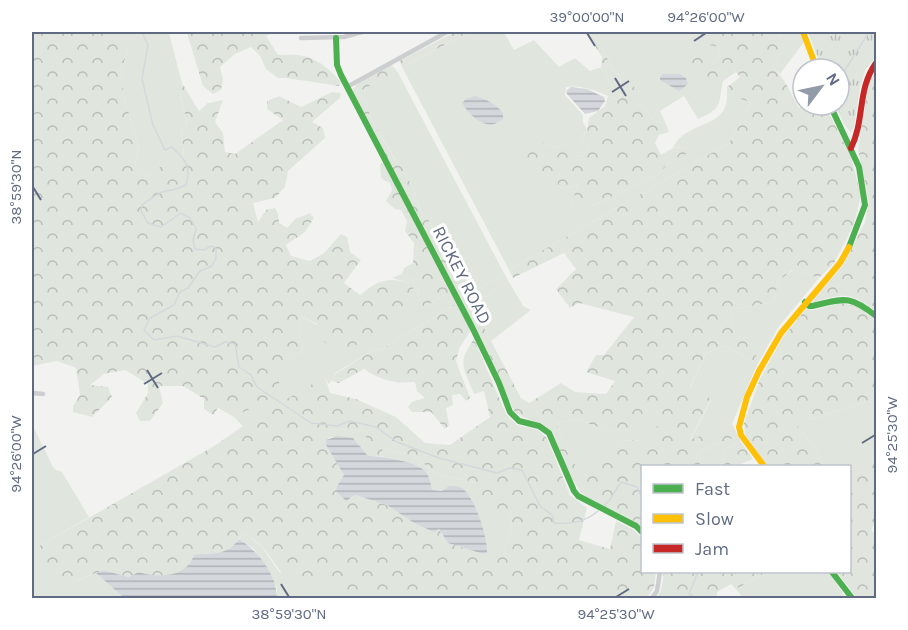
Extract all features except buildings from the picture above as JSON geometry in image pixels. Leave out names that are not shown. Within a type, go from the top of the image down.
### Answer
[{"type":"street","points":[[301,38],[348,37],[363,32]]},
{"type":"street","points":[[433,38],[436,32]]},
{"type":"street","points":[[347,87],[447,32]]},
{"type":"street","points":[[803,32],[812,57]]},
{"type":"street","name":"RICKEY ROAD","points":[[336,38],[337,65],[347,87],[472,327],[510,412],[519,421],[539,426],[549,433],[578,496],[636,526],[641,531]]},
{"type":"street","points":[[851,148],[856,138],[865,82],[876,63]]},
{"type":"street","points":[[763,465],[741,435],[740,420],[747,397],[781,333],[840,262],[850,245],[866,205],[859,167],[836,117]]},
{"type":"street","points":[[805,302],[809,306],[814,306],[835,300],[847,300],[859,304],[876,316]]},
{"type":"street","points":[[32,393],[43,394]]},
{"type":"street","points":[[652,598],[657,591],[660,573]]},
{"type":"street","points":[[833,573],[852,598]]},
{"type":"green space","points":[[32,32],[120,32],[128,47],[121,73],[125,101],[139,147],[135,165],[145,175],[184,155],[181,130],[187,124],[180,93],[182,83],[199,111],[208,103],[223,100],[215,122],[223,133],[225,152],[235,154],[283,120],[267,109],[267,101],[279,96],[301,107],[332,92],[341,93],[340,98],[312,122],[323,128],[325,138],[288,171],[285,187],[275,198],[253,203],[258,222],[266,210],[275,208],[279,223],[287,228],[295,219],[310,213],[314,218],[305,232],[286,245],[291,256],[310,261],[324,253],[341,234],[347,237],[350,252],[361,260],[344,283],[360,295],[383,281],[395,280],[410,283],[415,292],[414,308],[350,349],[337,350],[318,338],[317,324],[301,316],[299,335],[303,351],[287,359],[286,368],[279,367],[279,394],[234,417],[218,408],[213,415],[204,409],[204,399],[183,386],[159,386],[163,403],[150,421],[140,421],[136,413],[148,393],[148,384],[125,370],[104,374],[90,385],[108,387],[112,397],[92,417],[73,412],[73,406],[80,395],[76,368],[57,361],[32,366]]},
{"type":"green space","points":[[119,32],[175,32],[169,33],[182,83],[180,94],[187,125],[181,130],[184,156],[145,175],[135,165],[139,147],[125,101],[121,73],[128,47]]},
{"type":"green space","points":[[177,32],[276,32],[266,36],[278,55],[306,56],[313,59],[327,68],[341,82],[339,86],[278,78],[266,69],[260,56],[251,47],[235,54],[220,67],[223,79],[221,90],[213,94],[203,86],[187,33]]},
{"type":"green space","points":[[455,32],[470,32],[402,67],[399,61]]},
{"type":"green space","points":[[470,32],[504,32],[514,50],[534,40],[559,67],[575,58],[590,71],[601,67],[614,89],[621,95],[619,100],[587,88],[566,87],[565,95],[583,115],[583,122],[587,129],[581,139],[589,149],[582,157],[575,156],[571,142],[555,148],[545,143],[532,148],[560,172],[557,185],[564,189],[578,184],[570,208],[570,219],[576,219],[588,208],[657,175],[669,163],[687,153],[685,147],[673,148],[684,134],[721,114],[726,104],[727,93],[751,103],[729,143],[509,270],[402,67]]},
{"type":"green space","points":[[586,32],[593,32],[624,89],[632,85],[638,91],[633,102],[645,109],[654,121],[666,124],[669,132],[659,135],[655,143],[661,155],[673,148],[685,147],[688,153],[669,163],[657,175],[588,208],[576,219],[570,219],[570,208],[578,184],[564,189],[557,185],[560,172],[546,174],[535,167],[527,157],[531,148],[545,143],[555,148],[571,142],[577,149],[575,156],[582,157],[589,149],[581,139],[587,130],[589,118],[605,106],[608,96],[619,100],[621,95],[614,89],[601,67],[602,57]]},
{"type":"green space","points":[[593,32],[697,32],[696,43],[720,47],[718,61],[693,58],[733,68],[736,72],[723,81],[718,105],[712,112],[698,119],[684,96],[660,111],[666,124],[654,121],[645,109],[633,102],[624,89]]},
{"type":"green space","points":[[697,32],[777,32],[784,49],[773,66],[791,93],[791,117],[831,117],[851,157],[861,195],[854,224],[834,263],[819,278],[792,270],[778,282],[774,302],[730,310],[735,334],[759,350],[753,362],[726,346],[706,353],[690,387],[711,399],[690,440],[732,424],[738,436],[698,452],[701,465],[641,465],[641,526],[589,499],[572,477],[552,431],[514,411],[470,317],[477,314],[521,398],[529,403],[561,383],[575,392],[606,394],[615,381],[586,372],[596,355],[604,355],[634,317],[579,303],[570,308],[556,289],[576,269],[564,253],[513,278],[509,270],[729,143],[751,103],[727,93],[727,87],[740,77],[733,68],[717,82],[696,83],[695,75],[685,60],[693,57],[718,61],[720,47],[696,43]],"holes":[[[646,410],[659,424],[644,441],[622,440],[582,480],[556,423],[575,419],[612,432],[625,432]]]},
{"type":"green space","points":[[777,32],[800,32],[804,42],[780,74],[773,66],[784,49]]},
{"type":"green space","points":[[808,32],[876,32],[876,58],[866,68],[851,132],[841,117],[851,117],[851,57],[817,57]]},
{"type":"green space","points":[[391,64],[397,71],[358,92],[365,99],[371,118],[395,160],[402,160],[405,166],[404,173],[413,187],[420,209],[428,219],[452,270],[447,273],[352,91],[357,84]]},
{"type":"green space","points":[[876,69],[876,311],[853,297],[833,297],[814,302],[813,299],[842,267],[865,222],[869,202],[858,150],[869,82]]},
{"type":"green space","points":[[397,71],[504,273],[461,300],[447,273],[452,269],[428,219],[420,209],[413,187],[404,173],[402,160],[396,161],[371,118],[365,99],[358,92]]},
{"type":"green space","points":[[383,162],[451,291],[424,307],[417,286],[410,278],[402,274],[404,268],[413,263],[414,243],[405,231],[407,221],[401,210],[395,209],[386,201],[392,190],[390,183],[381,178],[380,164]]},
{"type":"green space","points":[[793,270],[819,278],[779,326],[757,365],[732,424],[690,441],[711,400],[690,388],[706,353],[726,346],[753,362],[758,350],[735,334],[730,310],[774,302],[778,282]]},
{"type":"green space","points":[[504,273],[509,282],[466,309],[461,300]]},
{"type":"green space","points":[[402,274],[410,278],[417,286],[424,307],[451,291],[457,303],[382,349],[372,351],[335,373],[328,384],[326,378],[314,404],[299,393],[243,426],[234,417],[278,394],[279,367],[287,359],[303,351],[299,335],[301,316],[317,325],[410,283],[392,278]]},
{"type":"green space","points":[[509,282],[523,306],[531,310],[491,341],[477,314],[470,317],[466,309]]},
{"type":"green space","points":[[457,303],[471,330],[459,349],[456,361],[470,398],[466,401],[460,394],[452,395],[453,405],[446,408],[449,425],[445,429],[431,412],[412,412],[408,407],[412,402],[425,398],[417,391],[415,382],[388,380],[364,369],[339,383],[332,381],[335,374],[372,351],[382,349]]},
{"type":"green space","points":[[841,303],[856,306],[876,320],[876,398],[796,424],[817,451],[822,465],[766,465],[745,434],[744,423],[760,379],[783,337],[806,309],[814,310]]},
{"type":"green space","points":[[474,339],[506,414],[517,425],[538,430],[547,438],[570,495],[587,508],[579,540],[610,549],[616,521],[634,530],[641,537],[641,573],[656,573],[654,587],[647,598],[341,598],[319,561],[314,590],[304,588],[284,576],[262,547],[245,533],[228,549],[219,553],[205,553],[186,569],[176,574],[157,575],[139,572],[128,577],[103,570],[66,585],[47,576],[36,548],[214,446],[259,415],[299,392],[313,403],[309,386],[325,377],[330,393],[356,399],[396,417],[425,443],[450,445],[490,417],[484,391],[474,394],[465,372],[463,361]],"holes":[[[330,429],[368,431],[362,449],[368,456],[380,456],[383,448],[414,456],[438,475],[475,482],[484,512],[508,510],[512,526],[504,549],[487,549],[487,553],[483,554],[448,543],[439,529],[434,531],[414,523],[387,505],[355,495],[351,499],[337,486],[344,475],[326,445]]]},
{"type":"green space","points":[[876,398],[876,456],[855,477],[851,478],[851,465],[822,465],[817,451],[796,424]]},
{"type":"green space","points":[[646,410],[659,424],[644,441],[622,440],[582,481],[556,423],[575,419],[612,432]]},
{"type":"green space","points":[[32,424],[54,469],[62,472],[89,517],[36,548],[66,585],[96,573],[124,598],[32,598]]},
{"type":"green space","points":[[330,429],[368,431],[362,449],[353,438],[331,437],[326,440]]},
{"type":"green space","points":[[738,436],[741,442],[722,450],[724,462],[716,465],[701,465],[698,452]]},
{"type":"green space","points":[[741,442],[753,459],[738,465],[716,465],[724,462],[722,450]]},
{"type":"green space","points":[[383,448],[414,456],[438,475],[475,482],[508,510],[512,526],[504,549],[487,549],[470,496],[432,490],[419,468],[413,464],[380,456]]},
{"type":"green space","points":[[876,456],[876,520],[871,530],[876,534],[876,598],[857,598],[838,573],[851,573],[851,478],[855,477]]},
{"type":"green space","points":[[245,533],[262,547],[280,573],[319,560],[341,598],[277,598],[277,588],[254,549],[239,539]]},
{"type":"green space","points":[[664,573],[765,573],[736,589],[731,584],[717,592],[717,598],[656,598],[661,591]]},
{"type":"green space","points":[[765,573],[830,573],[844,595],[839,598],[743,598],[736,589]]},
{"type":"shaded area","points":[[663,74],[680,74],[686,78],[688,84],[679,91],[660,80]]},
{"type":"shaded area","points":[[571,87],[587,89],[604,97],[605,101],[598,111],[585,114],[567,94],[566,91]]},
{"type":"shaded area","points":[[475,96],[497,107],[503,113],[503,119],[495,124],[489,124],[475,118],[462,103]]},
{"type":"shaded area","points":[[337,436],[353,438],[368,456],[398,460],[421,468],[427,474],[432,490],[442,491],[449,486],[463,489],[472,500],[480,519],[487,553],[483,554],[448,543],[439,529],[434,532],[414,523],[387,505],[355,495],[346,501],[336,491],[344,475],[326,445],[326,440]]},
{"type":"shaded area","points":[[239,539],[265,564],[274,581],[277,598],[124,598],[96,573],[103,570],[128,577],[139,572],[155,575],[171,574],[185,568],[194,555],[219,553],[229,549]]},
{"type":"waterway","points":[[142,32],[148,45],[142,79],[153,125],[165,150],[172,147],[184,160],[188,173],[186,185],[156,195],[142,205],[141,211],[148,223],[161,227],[181,213],[190,218],[196,229],[193,240],[195,249],[204,250],[211,246],[216,248],[216,258],[212,266],[200,271],[188,288],[180,292],[174,305],[150,318],[144,330],[154,340],[177,336],[215,347],[225,342],[235,344],[239,367],[251,375],[257,387],[311,423],[337,426],[350,421],[376,427],[397,442],[439,458],[497,473],[510,468],[522,470],[540,506],[552,515],[554,523],[577,522],[598,511]]},
{"type":"waterway","points":[[851,60],[869,32]]},
{"type":"waterway","points":[[604,506],[621,482],[637,487],[641,497]]},
{"type":"waterway","points":[[696,598],[689,594],[698,573]]},
{"type":"traffic: fast","points":[[336,38],[337,65],[341,75],[472,327],[510,412],[519,421],[539,426],[549,433],[578,496],[636,526],[641,531]]},
{"type":"traffic: fast","points":[[836,117],[859,167],[865,205],[849,247]]},
{"type":"traffic: fast","points":[[805,302],[812,306],[839,300],[852,301],[876,316]]},
{"type":"traffic: fast","points":[[833,573],[852,598]]},
{"type":"traffic: slow","points":[[803,32],[812,57]]},
{"type":"traffic: slow","points":[[763,465],[741,435],[739,427],[747,397],[781,333],[840,263],[849,247]]},
{"type":"traffic: jam","points":[[851,148],[858,127],[866,83],[876,63]]}]
